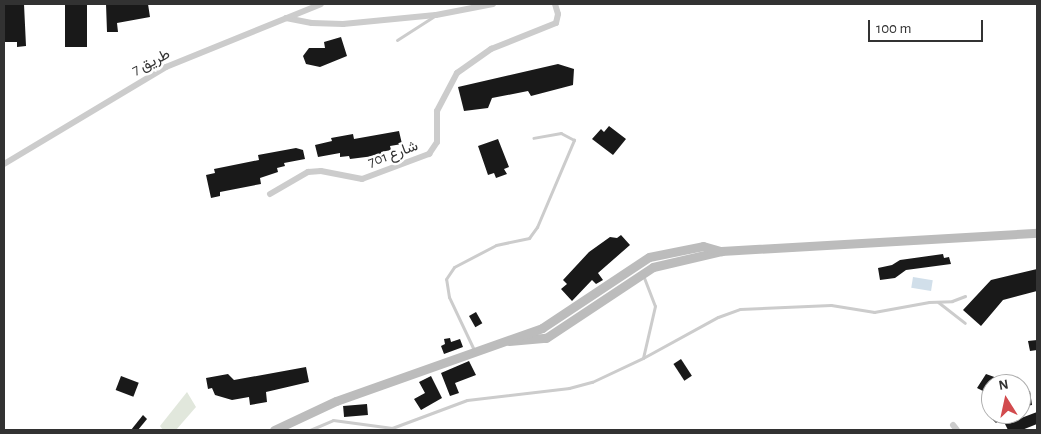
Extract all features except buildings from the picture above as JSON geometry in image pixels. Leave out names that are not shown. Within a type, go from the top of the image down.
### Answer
[{"type":"street","name":"طريق 7","points":[[4,164],[166,67],[321,4]]},
{"type":"street","points":[[286,18],[325,24],[436,15],[493,4]]},
{"type":"street","name":"شارع 701","points":[[270,194],[308,172],[321,171],[362,179],[430,154],[437,142],[436,111],[457,73],[491,49],[556,23],[558,14],[555,4]]},
{"type":"street","points":[[509,341],[546,338],[642,273],[667,262],[721,251],[1037,233]]},
{"type":"street","points":[[274,430],[336,401],[509,341],[562,318],[637,264],[665,252],[703,246],[721,251]]},
{"type":"lane","points":[[397,40],[436,15]]},
{"type":"lane","points":[[475,352],[449,297],[446,279],[454,267],[496,245],[529,238],[537,227],[574,140],[561,132],[533,138]]},
{"type":"lane","points":[[637,264],[655,306],[643,358]]},
{"type":"lane","points":[[310,430],[333,420],[392,428],[467,400],[569,388],[592,382],[643,358],[718,317],[740,309],[831,305],[874,312],[937,301],[952,301],[965,296]]},
{"type":"lane","points":[[937,301],[966,323]]},
{"type":"shaded area","points":[[913,277],[933,280],[931,291],[911,288]]},
{"type":"shaded area","points":[[187,392],[196,407],[176,430],[163,430],[160,426]]}]
